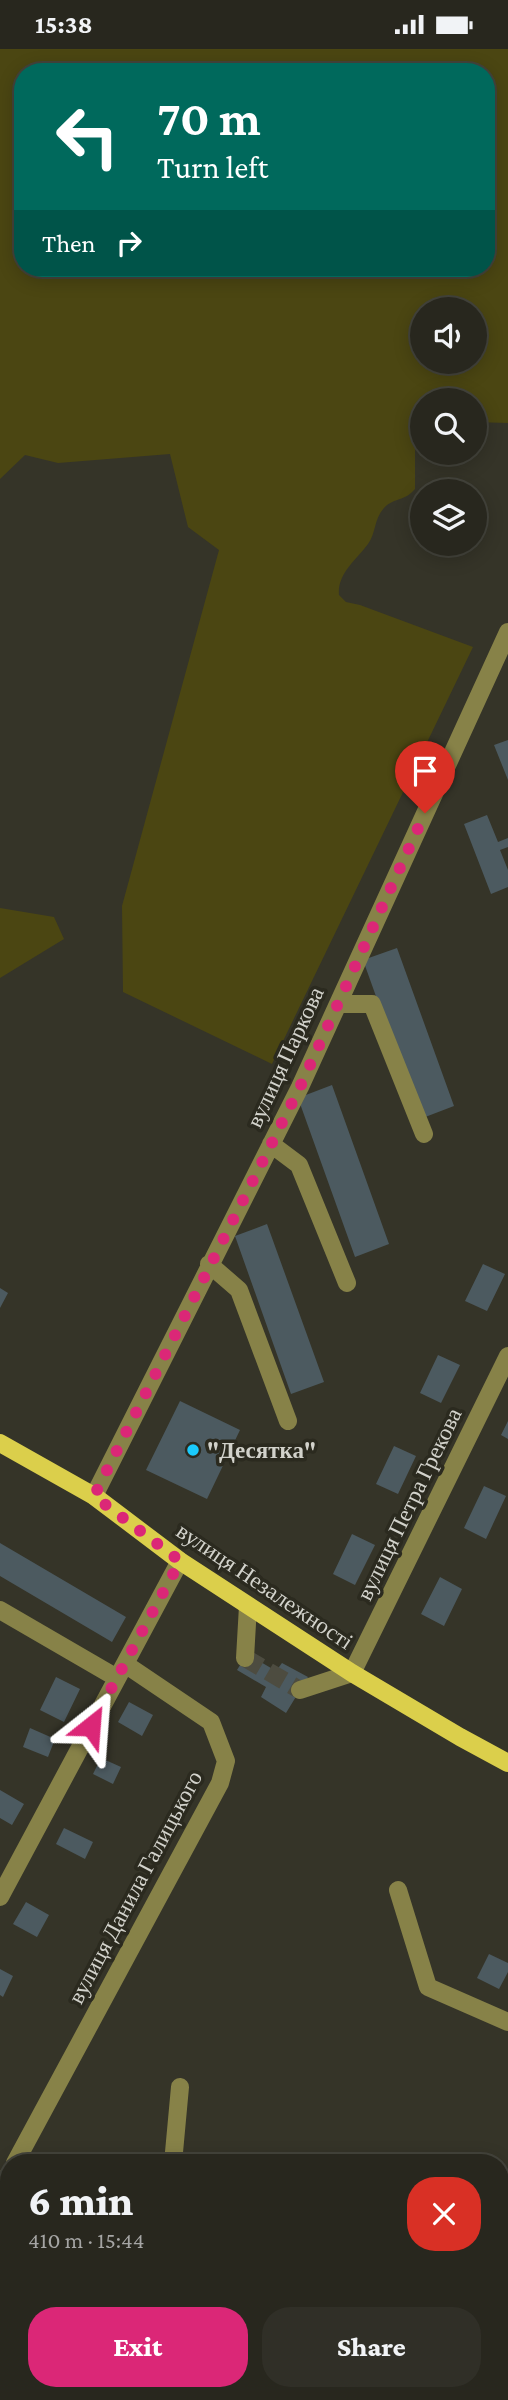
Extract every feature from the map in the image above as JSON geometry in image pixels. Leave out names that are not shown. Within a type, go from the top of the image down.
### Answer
[{"type":"main road","name":"вулиця Незалежності","points":[[0,1443],[94,1496],[180,1561],[352,1673],[508,1763]]},
{"type":"street","name":"вулиця Паркова","points":[[94,1496],[271,1144],[508,632]]},
{"type":"street","points":[[338,1004],[372,1004],[424,1135]]},
{"type":"street","points":[[271,1144],[299,1164],[347,1283]]},
{"type":"street","points":[[209,1264],[239,1290],[288,1422]]},
{"type":"street","name":"вулиця Петра Грекова","points":[[352,1673],[508,1356]]},
{"type":"street","points":[[0,1897],[180,1561]]},
{"type":"street","points":[[245,1658],[248,1606]]},
{"type":"street","name":"вулиця Данила Галицького","points":[[4,1617],[121,1671],[211,1721],[226,1761],[220,1783],[20,2154]]},
{"type":"street","points":[[299,1690],[352,1673]]},
{"type":"street","points":[[398,1890],[428,1987],[508,2022]]},
{"type":"street","points":[[174,2154],[180,2087]]},
{"type":"shaded area","points":[[0,49],[508,49],[508,423],[487,422],[487,388],[410,388],[410,465],[415,465],[415,479],[410,479],[410,493],[387,505],[383,510],[377,519],[371,539],[344,574],[339,587],[339,595],[346,602],[473,647],[272,1064],[123,992],[122,906],[219,550],[188,527],[170,454],[58,463],[25,455],[0,479]]},
{"type":"shaded area","points":[[0,908],[54,917],[64,939],[0,978]]},
{"type":"building","points":[[508,740],[508,780],[494,745]]},
{"type":"building","points":[[487,815],[498,842],[508,838],[508,847],[500,850],[508,870],[508,887],[491,894],[464,824]]},
{"type":"building","points":[[397,948],[454,1106],[420,1119],[363,960]]},
{"type":"building","points":[[332,1085],[389,1244],[355,1257],[298,1098]]},
{"type":"building","points":[[267,1224],[324,1382],[291,1394],[235,1236]]},
{"type":"building","points":[[483,1264],[505,1274],[487,1311],[465,1301]]},
{"type":"building","points":[[0,1288],[8,1293],[0,1308]]},
{"type":"building","points":[[438,1355],[460,1365],[441,1403],[420,1393]]},
{"type":"building","name":"\"Десятка\"","points":[[180,1401],[240,1430],[207,1499],[146,1470]]},
{"type":"building","points":[[508,1421],[508,1439],[501,1435]]},
{"type":"building","points":[[394,1446],[416,1456],[398,1494],[376,1484]]},
{"type":"building","points":[[484,1486],[506,1496],[486,1539],[464,1528]]},
{"type":"building","points":[[352,1534],[375,1545],[355,1585],[333,1574]]},
{"type":"building","points":[[0,1543],[126,1617],[112,1642],[0,1576]]},
{"type":"building","points":[[440,1577],[462,1589],[444,1626],[421,1614]]},
{"type":"building","points":[[247,1654],[276,1671],[282,1663],[308,1677],[286,1713],[261,1697],[266,1687],[237,1670]]},
{"type":"building","points":[[56,1677],[80,1689],[64,1722],[40,1710]]},
{"type":"building","points":[[129,1702],[153,1715],[142,1736],[118,1722]]},
{"type":"building","points":[[30,1728],[55,1739],[48,1757],[23,1747]]},
{"type":"building","points":[[101,1758],[121,1767],[113,1784],[93,1774]]},
{"type":"building","points":[[0,1790],[24,1804],[12,1825],[0,1818]]},
{"type":"building","points":[[64,1828],[93,1842],[85,1859],[56,1844]]},
{"type":"building","points":[[26,1902],[49,1915],[37,1937],[13,1924]]},
{"type":"building","points":[[489,1954],[508,1963],[508,1972],[499,1989],[477,1978]]},
{"type":"building","points":[[0,1969],[13,1976],[3,1997],[0,1995]]},
{"type":"tunnel","points":[[245,1658],[300,1690]]},
{"type":"place","name":"\"Десятка\"","points":[[193,1450]]},
{"type":"route","points":[[91,1726],[180,1561],[94,1496],[300,1087],[425,813]]}]
